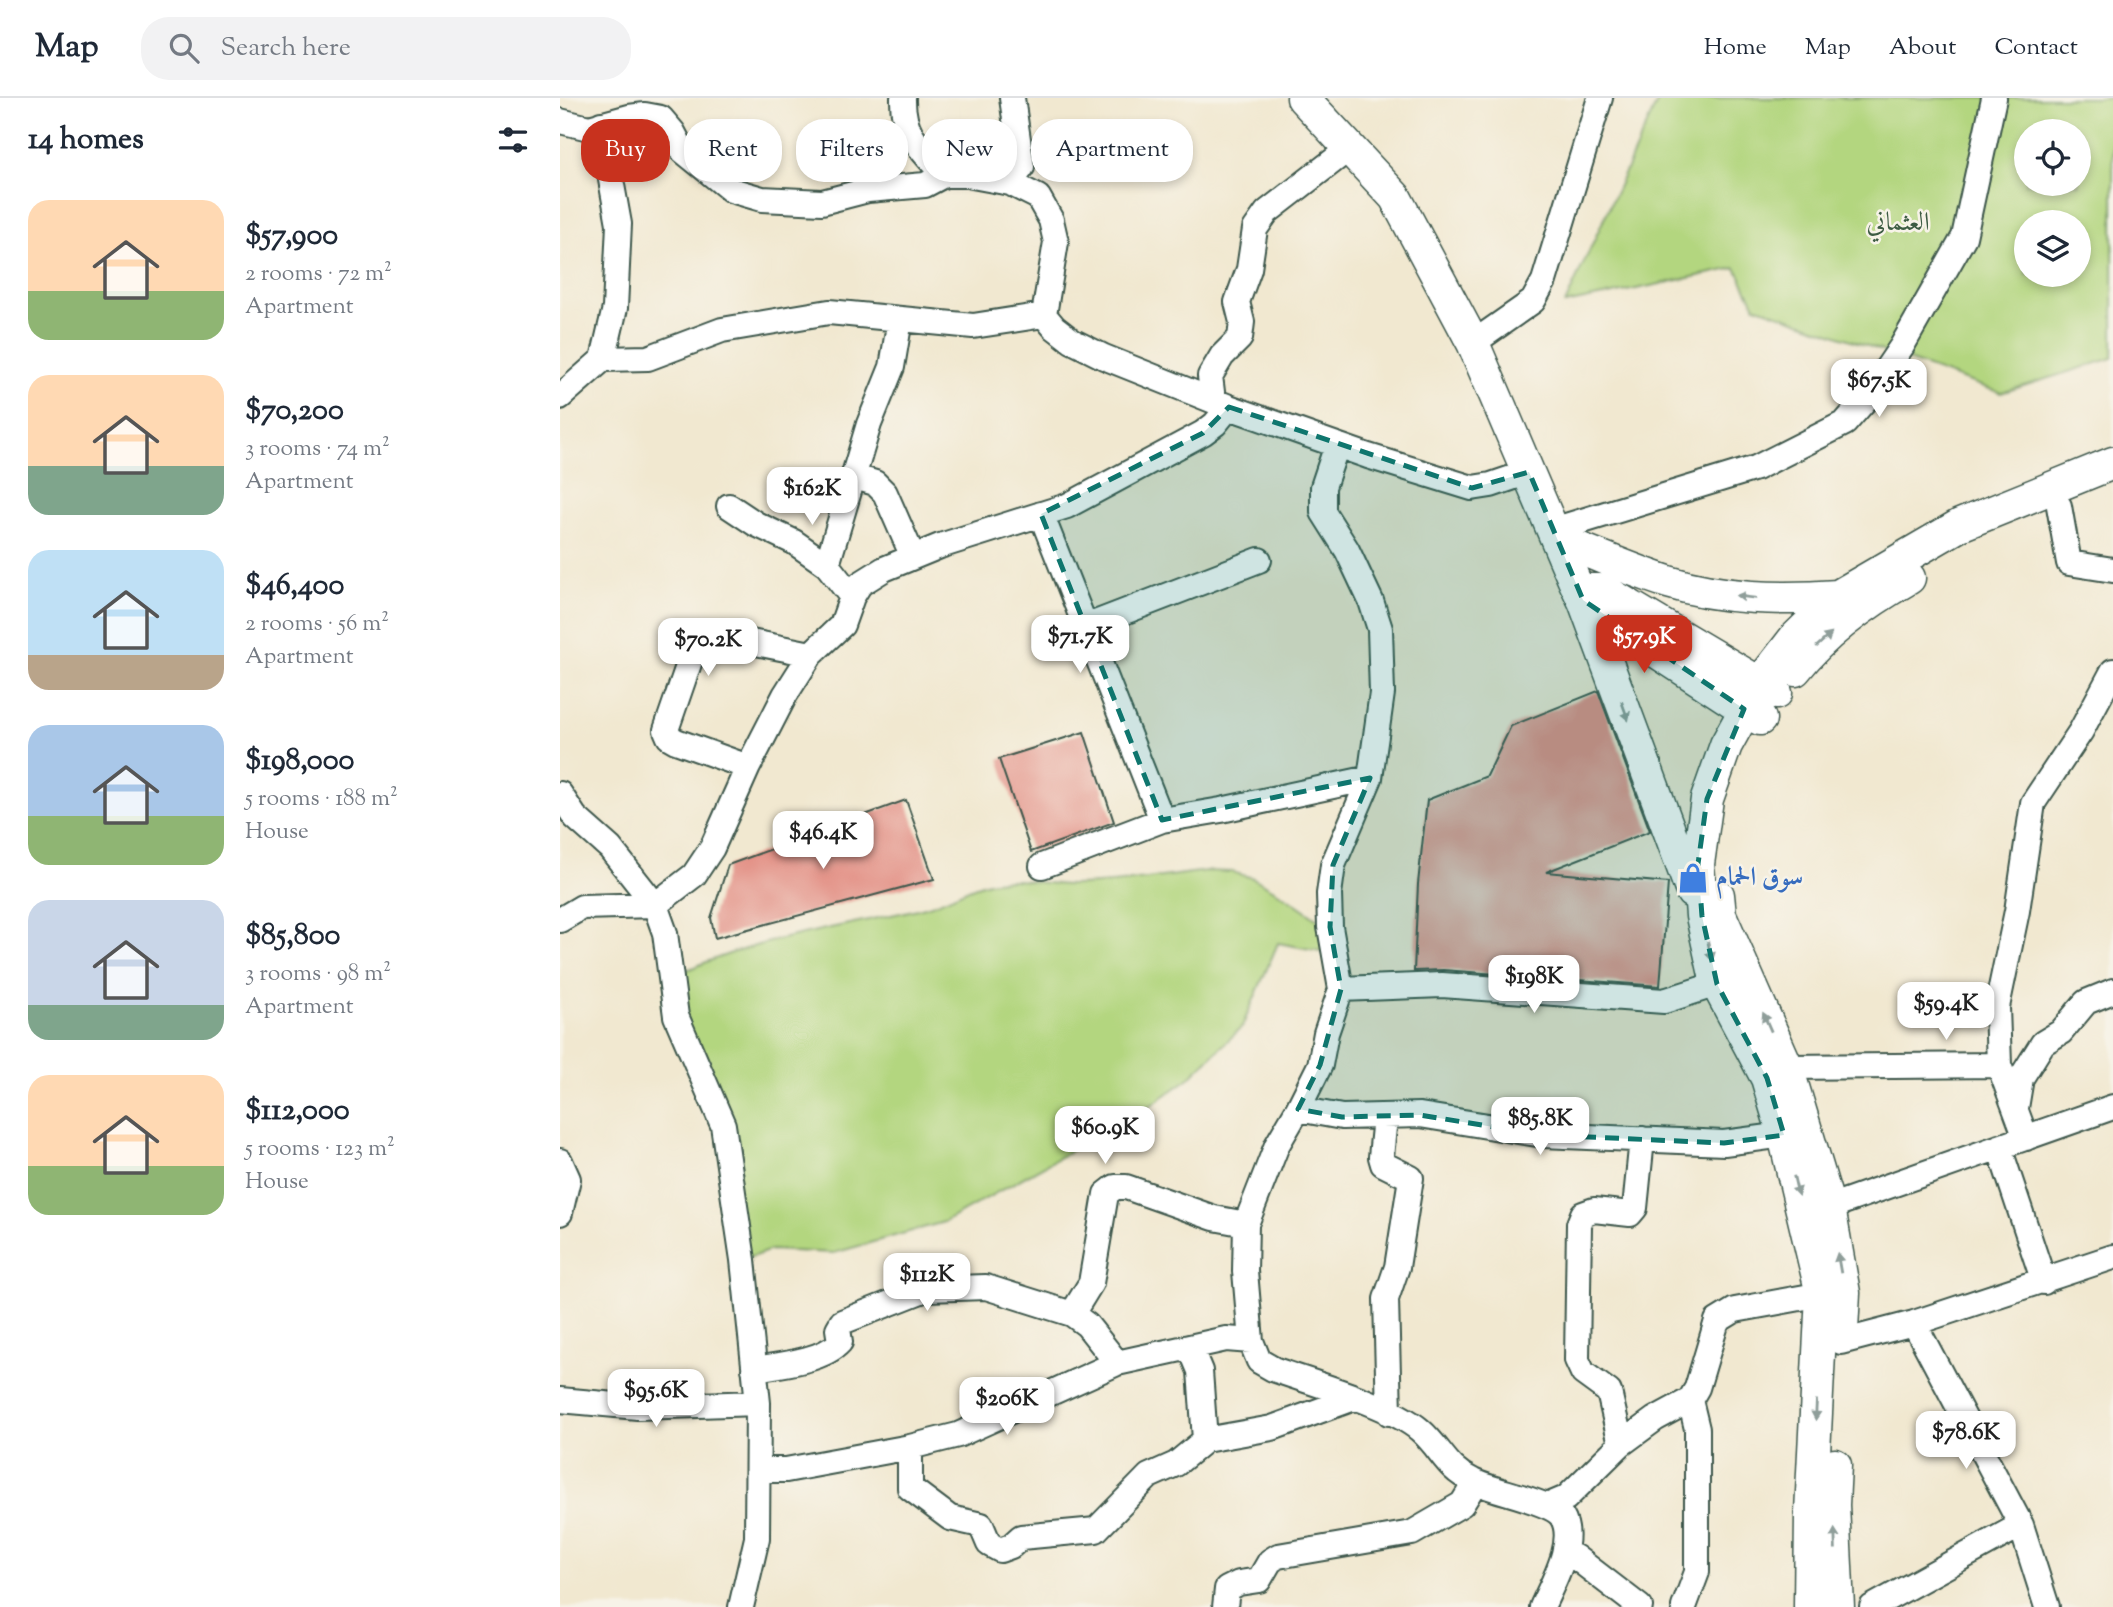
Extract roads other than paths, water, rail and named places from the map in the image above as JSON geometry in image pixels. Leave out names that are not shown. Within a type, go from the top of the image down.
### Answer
[{"type":"main road","points":[[1303,98],[1395,197],[1473,343],[1583,596],[1702,916]]},
{"type":"main road","points":[[1810,1607],[1811,1512],[1822,1294],[1784,1135],[1766,1077],[1717,985],[1702,916],[1698,864],[1707,799],[1726,745],[1768,688],[1794,639],[1838,596],[1960,525],[2113,463]]},
{"type":"main road","points":[[1768,688],[1852,615],[1892,587],[1967,545],[2113,485]]},
{"type":"main road","points":[[1555,535],[1670,582],[1711,592],[1764,598],[1838,596]]},
{"type":"main road","points":[[1583,596],[1599,590],[1613,596],[1768,688]]},
{"type":"main road","points":[[1583,596],[1607,619],[1751,714]]},
{"type":"main road","points":[[1751,714],[1742,755],[1725,805],[1716,867],[1720,915],[1787,1067],[1829,1207],[1843,1293],[1833,1505],[1838,1607]]},
{"type":"street","points":[[903,98],[902,116],[912,139],[922,150]]},
{"type":"street","points":[[1010,183],[1023,167],[1012,98]]},
{"type":"street","points":[[1473,343],[1533,301],[1544,281],[1600,98]]},
{"type":"street","points":[[1555,535],[1756,468],[1844,423],[1856,412],[1902,345],[1964,237],[1994,98]]},
{"type":"street","points":[[625,119],[645,115],[662,119]]},
{"type":"street","points":[[560,121],[581,126]]},
{"type":"street","points":[[670,128],[683,150],[731,190],[762,199],[822,202],[868,190],[925,185],[931,182]]},
{"type":"street","points":[[560,920],[582,907],[655,905],[694,874],[712,848],[775,713],[811,654],[842,625],[860,584],[884,569],[913,557],[1067,506],[1215,424],[1221,403],[1210,376],[1222,356],[1240,338],[1242,322],[1237,302],[1249,268],[1255,229],[1267,212],[1351,147]]},
{"type":"street","points":[[560,397],[603,359],[615,309],[619,224],[611,182]]},
{"type":"street","points":[[1005,182],[1038,197],[1051,220],[1056,242],[1044,315],[1054,327],[1083,346],[1104,357],[1221,403],[1337,445],[1472,488],[1491,485],[1529,472]]},
{"type":"street","points":[[603,359],[648,358],[722,330],[829,312],[973,326],[1044,315]]},
{"type":"street","points":[[827,565],[869,424],[892,367],[900,319]]},
{"type":"street","points":[[1337,445],[1323,487],[1323,512],[1347,551],[1371,601],[1380,629],[1382,693],[1370,778],[1333,865],[1329,894],[1330,927],[1341,989],[1326,1033],[1320,1065],[1277,1145],[1246,1224],[1245,1271],[1251,1341],[1259,1361],[1266,1365],[1354,1398],[1420,1430],[1454,1471],[1475,1482],[1547,1506],[1561,1515],[1566,1527],[1564,1557],[1542,1607]]},
{"type":"street","points":[[855,477],[875,484],[885,494],[913,557]]},
{"type":"street","points":[[729,506],[756,524],[794,542],[827,565],[852,597]]},
{"type":"street","points":[[2059,506],[2069,563],[2113,570]]},
{"type":"street","points":[[1041,514],[1161,820]]},
{"type":"street","points":[[1086,627],[1258,560]]},
{"type":"street","points":[[748,767],[676,741],[669,737],[666,730],[696,643],[711,634],[811,654]]},
{"type":"street","points":[[2026,1138],[1999,1065],[1997,1007],[2017,911],[2034,803],[2081,732],[2113,671]]},
{"type":"street","points":[[1042,866],[1161,820],[1370,778]]},
{"type":"street","points":[[560,794],[575,817],[610,848],[655,905],[665,933],[676,1016],[723,1125],[743,1260],[758,1403],[757,1538],[741,1607]]},
{"type":"street","points":[[1341,989],[1442,985],[1664,1001],[1717,985]]},
{"type":"street","points":[[2015,1108],[2021,1078],[2043,1043],[2061,1032],[2087,1002],[2113,991]]},
{"type":"street","points":[[1787,1067],[1999,1065]]},
{"type":"street","points":[[1829,1207],[2113,1107]]},
{"type":"street","points":[[1298,1109],[1342,1117],[1419,1115],[1543,1135],[1724,1143],[1784,1135]]},
{"type":"street","points":[[1385,1117],[1381,1157],[1383,1164],[1411,1178],[1397,1267],[1386,1299],[1389,1413]]},
{"type":"street","points":[[1621,1444],[1609,1392],[1583,1373],[1577,1360],[1579,1224],[1583,1214],[1594,1210],[1630,1214],[1635,1208],[1642,1139]]},
{"type":"street","points":[[1999,1147],[2044,1282]]},
{"type":"street","points":[[560,1161],[568,1178],[560,1213]]},
{"type":"street","points":[[1072,1314],[1091,1283],[1106,1194],[1115,1187],[1126,1186],[1214,1218],[1246,1224]]},
{"type":"street","points":[[1841,1342],[1914,1323],[2113,1257]]},
{"type":"street","points":[[754,1369],[801,1361],[835,1347],[840,1342],[838,1329],[842,1322],[926,1289],[986,1287],[1072,1314],[1087,1325],[1118,1363]]},
{"type":"street","points":[[1547,1506],[1566,1498],[1621,1444],[1655,1419],[1690,1400],[1697,1388],[1717,1321],[1735,1310],[1822,1294]]},
{"type":"street","points":[[1914,1323],[2021,1525],[2047,1607]]},
{"type":"street","points":[[759,1470],[786,1470],[910,1447],[958,1434],[1118,1363],[1226,1339],[1251,1341]]},
{"type":"street","points":[[1190,1347],[1200,1371],[1205,1440]]},
{"type":"street","points":[[910,1447],[910,1488],[950,1518],[981,1525],[989,1545],[1000,1550],[1021,1537],[1096,1530],[1149,1476],[1176,1464],[1205,1440],[1272,1428],[1354,1398]]},
{"type":"street","points":[[560,1400],[638,1407],[758,1403]]},
{"type":"street","points":[[1684,1607],[1697,1572],[1697,1429],[1690,1400]]},
{"type":"street","points":[[1225,1607],[1227,1589],[1239,1583],[1259,1580],[1270,1561],[1278,1556],[1412,1533],[1462,1504],[1475,1482]]},
{"type":"street","points":[[1872,1607],[2021,1525]]},
{"type":"street","points":[[1564,1557],[1575,1556],[1640,1607]]},
{"type":"place","name":"سوق الحمام","points":[[1693,878]]},
{"type":"park label","name":"العثماني","points":[[1898,223]]}]
